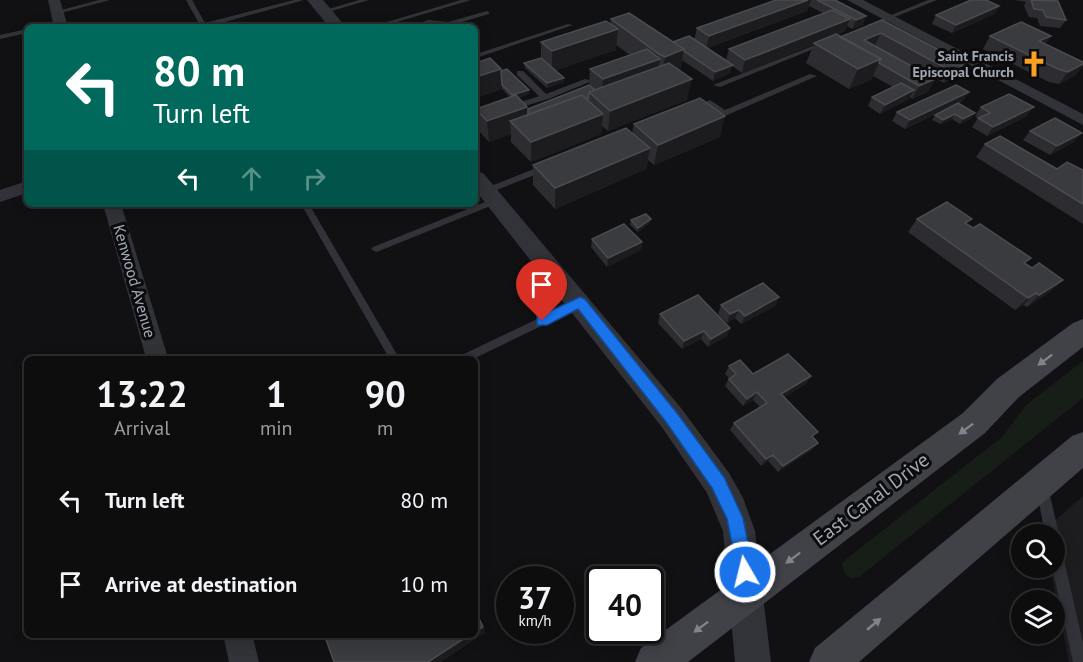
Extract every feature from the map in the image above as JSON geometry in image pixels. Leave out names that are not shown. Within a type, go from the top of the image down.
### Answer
[{"type":"main road","name":"East Canal Drive","points":[[655,662],[974,423],[1008,388],[1083,331]]},
{"type":"main road","points":[[829,662],[1083,447]]},
{"type":"street","points":[[853,0],[1083,120]]},
{"type":"street","points":[[320,6],[335,24]]},
{"type":"street","points":[[0,196],[24,188]]},
{"type":"street","points":[[486,190],[672,417],[718,483],[732,509],[739,531],[748,592],[753,662]]},
{"type":"street","name":"Kenwood Avenue","points":[[113,207],[156,356]]},
{"type":"street","points":[[238,638],[244,662]]},
{"type":"lane","points":[[58,15],[107,0]]},
{"type":"lane","points":[[189,0],[203,24]]},
{"type":"lane","points":[[211,24],[301,0]]},
{"type":"lane","points":[[320,6],[366,0]]},
{"type":"lane","points":[[384,24],[468,0]]},
{"type":"lane","points":[[867,27],[934,0]]},
{"type":"lane","points":[[422,24],[428,22],[448,24],[487,13]]},
{"type":"lane","points":[[478,55],[570,25]]},
{"type":"lane","points":[[0,37],[24,32]]},
{"type":"lane","points":[[717,85],[835,39]]},
{"type":"lane","points":[[520,73],[545,97]]},
{"type":"lane","points":[[689,110],[710,102],[724,113],[813,76]]},
{"type":"lane","points":[[505,111],[588,81]]},
{"type":"lane","points":[[486,190],[550,165]]},
{"type":"lane","points":[[307,207],[393,356]]},
{"type":"lane","points":[[376,249],[454,207]]},
{"type":"lane","points":[[470,356],[580,302]]},
{"type":"lane","points":[[1041,483],[1050,524]]},
{"type":"lane","points":[[1061,578],[1080,656]]},
{"type":"shaded area","points":[[1083,361],[1083,398],[859,577],[851,578],[845,574],[842,565],[845,560],[1002,437],[1026,405]]},
{"type":"shaded area","points":[[1083,496],[1083,662],[1069,662],[1065,642],[1065,590],[1055,590],[1052,578],[1065,578],[1065,524],[1051,524]]},
{"type":"building","points":[[776,0],[808,0],[709,36],[697,28]]},
{"type":"building","points":[[817,0],[835,0],[866,16],[856,20]]},
{"type":"building","points":[[971,0],[986,0],[999,6],[956,25],[936,15]]},
{"type":"building","points":[[1031,0],[1058,1],[1066,20],[1046,17],[1043,10],[1034,9]]},
{"type":"building","points":[[832,10],[850,19],[745,60],[729,49]]},
{"type":"building","points":[[629,13],[684,49],[665,57],[611,19]]},
{"type":"building","points":[[882,20],[966,64],[951,71],[881,33],[864,40],[935,79],[919,86],[879,63],[881,59],[840,37]]},
{"type":"building","points":[[606,21],[618,29],[552,51],[541,42]]},
{"type":"building","points":[[1021,22],[1051,36],[1039,41],[1083,64],[1068,72],[1058,69],[990,36]]},
{"type":"building","points":[[836,34],[881,59],[858,69],[814,43]]},
{"type":"building","points":[[689,36],[733,65],[715,72],[673,42]]},
{"type":"building","points":[[647,49],[660,59],[603,79],[590,69]]},
{"type":"building","points":[[490,58],[501,69],[478,76],[478,62]]},
{"type":"building","points":[[541,58],[564,78],[547,83],[524,63]]},
{"type":"building","points":[[669,63],[692,79],[610,111],[589,92]]},
{"type":"building","points":[[507,69],[529,90],[512,95],[502,85],[501,71]]},
{"type":"building","points":[[901,83],[914,90],[885,105],[872,97]]},
{"type":"building","points":[[589,85],[595,90],[589,92],[588,100],[582,95],[528,115],[528,109]]},
{"type":"building","points":[[956,85],[969,92],[910,120],[897,112]]},
{"type":"building","points":[[1009,94],[1034,107],[993,127],[978,118],[990,113],[981,107]]},
{"type":"building","points":[[516,95],[527,107],[487,121],[478,108]]},
{"type":"building","points":[[582,95],[603,114],[531,142],[510,121]]},
{"type":"building","points":[[700,98],[725,116],[658,145],[634,124]]},
{"type":"building","points":[[958,103],[975,113],[963,119],[955,114],[943,120],[935,115]]},
{"type":"building","points":[[1055,118],[1082,133],[1057,146],[1030,131]]},
{"type":"building","points":[[626,128],[650,148],[555,188],[533,165]]},
{"type":"building","points":[[1000,136],[1057,169],[1067,162],[1083,170],[1083,204],[985,144]]},
{"type":"building","points":[[947,202],[972,219],[965,223],[973,228],[980,224],[1031,258],[1024,263],[1032,268],[1039,263],[1063,280],[1039,295],[1036,293],[1028,298],[917,219]]},
{"type":"building","points":[[646,214],[651,219],[638,228],[631,220]]},
{"type":"building","points":[[624,224],[642,242],[608,258],[592,239]]},
{"type":"building","points":[[763,283],[779,297],[745,316],[739,310],[730,314],[721,305]]},
{"type":"building","points":[[698,295],[730,328],[711,339],[704,331],[684,341],[660,314]]},
{"type":"building","points":[[788,354],[811,376],[781,394],[818,432],[812,436],[818,443],[783,466],[773,455],[766,459],[734,423],[767,403],[757,392],[747,399],[729,379],[736,374],[729,366],[740,360],[753,374]]},
{"type":"building","points":[[478,616],[483,627],[478,630]]},
{"type":"building","points":[[325,638],[465,638],[428,662],[334,662]]},
{"type":"place","name":"Saint Francis Episcopal Church","points":[[1034,64]]},
{"type":"route","points":[[542,321],[580,302],[672,417],[718,483],[732,509],[739,531],[745,572]]}]
